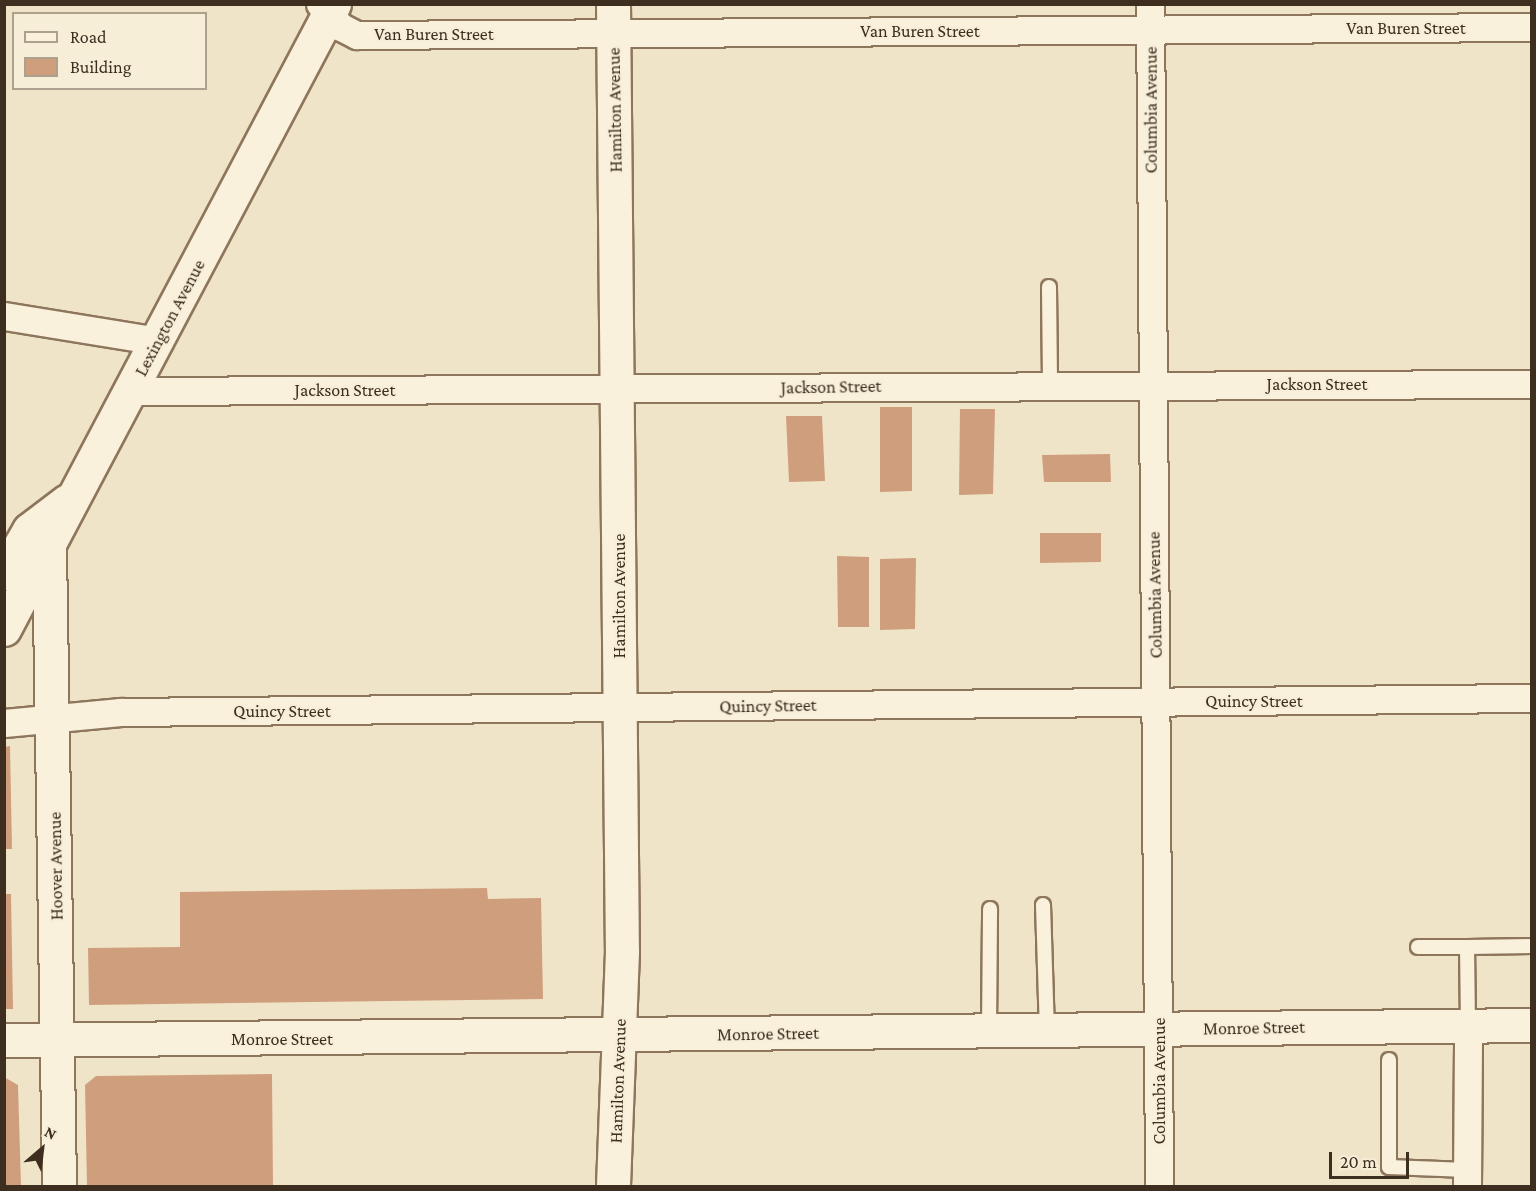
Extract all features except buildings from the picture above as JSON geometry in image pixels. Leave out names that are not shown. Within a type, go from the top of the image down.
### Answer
[{"type":"main road","name":"Lexington Avenue","points":[[4,629],[48,546],[68,500],[159,341],[328,8]]},
{"type":"main road","name":"Hamilton Avenue","points":[[613,19],[620,1037],[613,1186]]},
{"type":"main road","points":[[4,573],[30,530],[68,500]]},
{"type":"main road","name":"Hoover Avenue","points":[[48,546],[54,718],[59,1186]]},
{"type":"main road","name":"Monroe Street","points":[[4,1040],[620,1037],[1532,1025]]},
{"type":"street","name":"Van Buren Street","points":[[328,8],[357,34],[613,19],[1150,17],[1532,27]]},
{"type":"street","name":"Columbia Avenue","points":[[1150,17],[1159,1186]]},
{"type":"street","points":[[4,315],[159,341]]},
{"type":"street","name":"Jackson Street","points":[[131,391],[1050,384],[1532,384]]},
{"type":"street","name":"Quincy Street","points":[[4,723],[120,712],[1532,698]]},
{"type":"street","points":[[1467,1178],[1468,1026]]},
{"type":"lane","points":[[1049,287],[1050,384]]},
{"type":"lane","points":[[1043,905],[1047,1030]]},
{"type":"lane","points":[[990,909],[990,1031]]},
{"type":"lane","points":[[1418,947],[1532,946]]},
{"type":"lane","points":[[1467,947],[1468,1026]]},
{"type":"lane","points":[[1389,1060],[1389,1167],[1467,1178]]}]
